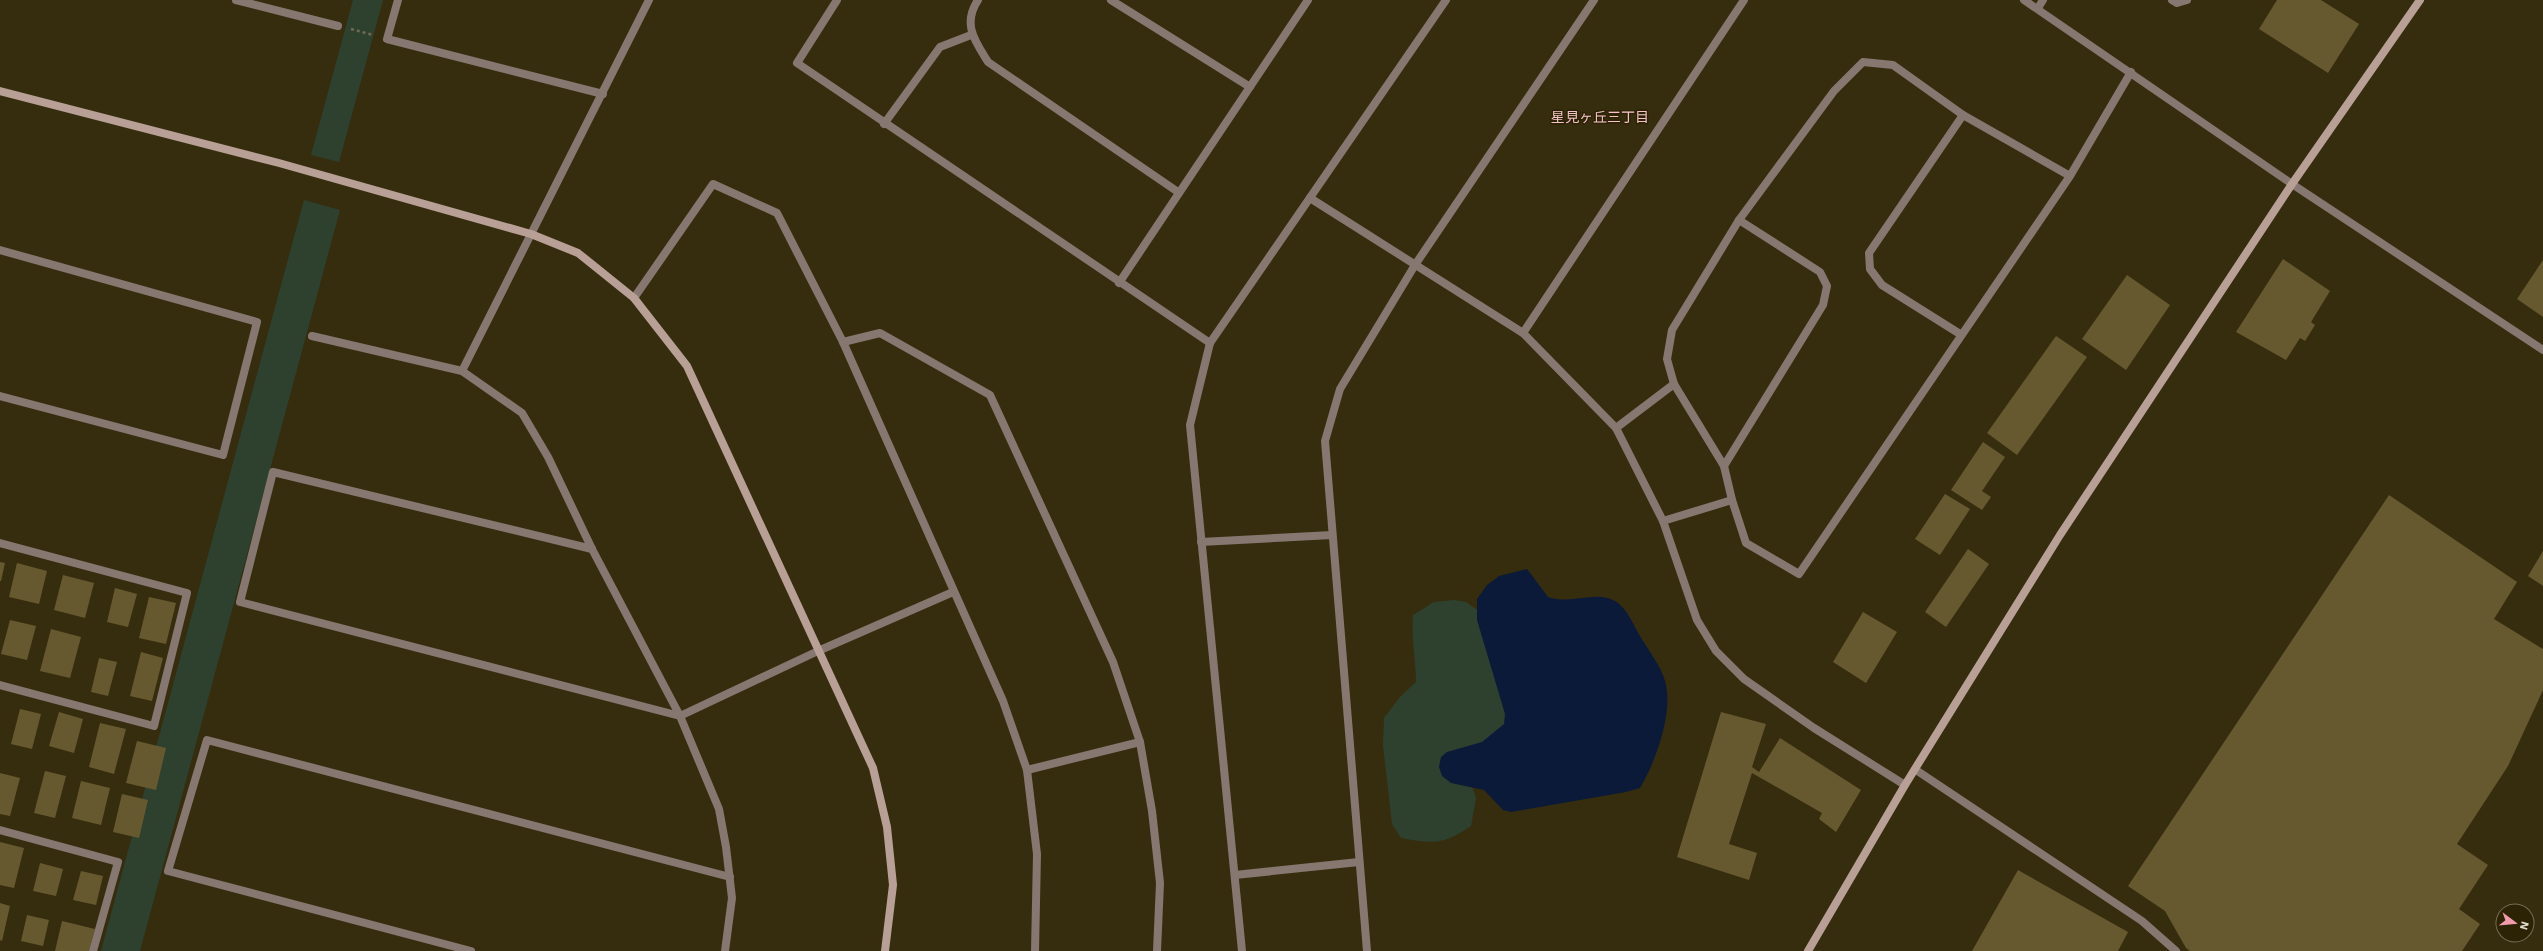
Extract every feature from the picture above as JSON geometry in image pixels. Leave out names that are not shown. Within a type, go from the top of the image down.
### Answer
[{"type":"street","points":[[236,0],[338,26]]},
{"type":"street","points":[[398,0],[387,39],[603,94]]},
{"type":"street","points":[[462,371],[603,94],[648,0]]},
{"type":"street","points":[[837,0],[796,63],[1119,283],[1210,343]]},
{"type":"street","points":[[978,0],[971,10],[972,35],[988,62],[1178,192]]},
{"type":"street","points":[[1111,0],[1250,87]]},
{"type":"street","points":[[1119,283],[1178,192],[1308,0]]},
{"type":"street","points":[[1242,951],[1200,542],[1190,425],[1210,343],[1446,0]]},
{"type":"street","points":[[1367,951],[1325,441],[1340,389],[1416,265],[1594,0]]},
{"type":"street","points":[[1524,332],[1744,0]]},
{"type":"street","points":[[2024,0],[2132,72],[2292,184],[2543,350]]},
{"type":"street","points":[[2038,8],[2043,0]]},
{"type":"street","points":[[2172,0],[2177,3],[2187,0]]},
{"type":"street","points":[[1808,951],[1905,785],[1916,770],[2060,536],[2292,184],[2420,0]]},
{"type":"street","points":[[884,124],[940,47],[972,35]]},
{"type":"street","points":[[2070,176],[1963,115],[1893,65],[1863,62],[1834,91],[1738,220],[1672,330],[1667,359],[1674,384],[1724,466],[1732,500],[1746,543],[1799,574],[1960,334],[2070,176],[2132,72]]},
{"type":"street","points":[[0,91],[279,163],[531,234],[578,253],[634,298],[687,366],[873,768],[887,827],[893,885],[885,951]]},
{"type":"street","points":[[1960,334],[1882,285],[1870,269],[1869,253],[1963,115]]},
{"type":"street","points":[[634,298],[713,184],[777,213],[843,342],[953,592],[1003,701],[1027,770],[1037,854],[1035,951]]},
{"type":"street","points":[[1310,198],[1524,332],[1616,428],[1662,521],[1697,620],[1716,651],[1744,679],[1814,728],[1905,785]]},
{"type":"street","points":[[1724,466],[1823,305],[1827,286],[1820,272],[1738,220]]},
{"type":"street","points":[[0,250],[257,322],[223,455],[0,396]]},
{"type":"street","points":[[843,342],[880,333],[990,395],[1113,662],[1140,742],[1152,811],[1160,883],[1157,951]]},
{"type":"street","points":[[312,336],[462,371],[522,413],[548,457],[592,549],[680,716],[719,810],[732,898],[725,951]]},
{"type":"street","points":[[1616,428],[1674,384]]},
{"type":"street","points":[[592,549],[273,472],[240,602],[680,716],[818,651],[953,592]]},
{"type":"street","points":[[1662,521],[1732,500]]},
{"type":"street","points":[[1200,542],[1332,535]]},
{"type":"street","points":[[0,543],[188,594],[154,726],[0,685]]},
{"type":"street","points":[[471,951],[168,871],[207,740],[730,877]]},
{"type":"street","points":[[1027,770],[1140,742]]},
{"type":"street","points":[[1916,770],[2142,921],[2176,951]]},
{"type":"street","points":[[0,830],[118,862],[93,951]]},
{"type":"street","points":[[1235,875],[1359,862]]},
{"type":"path","points":[[338,26],[387,39]]},
{"type":"green space","points":[[353,0],[383,0],[339,162],[311,155]]},
{"type":"green space","points":[[304,200],[340,210],[140,951],[101,951]]},
{"type":"green space","points":[[1454,600],[1466,602],[1484,615],[1509,691],[1505,734],[1464,764],[1476,798],[1471,826],[1445,840],[1430,842],[1401,838],[1392,824],[1383,745],[1384,718],[1400,697],[1416,682],[1413,615],[1434,602]]},
{"type":"water","points":[[1527,569],[1548,597],[1566,600],[1598,597],[1613,600],[1622,606],[1661,670],[1667,693],[1665,721],[1662,736],[1652,764],[1640,788],[1626,792],[1511,812],[1503,810],[1484,790],[1451,783],[1442,776],[1439,767],[1441,757],[1447,752],[1482,742],[1504,724],[1505,714],[1477,620],[1477,599],[1487,585],[1499,576]]},
{"type":"building","points":[[2277,0],[2321,0],[2359,24],[2328,73],[2259,29]]},
{"type":"building","points":[[2283,259],[2330,291],[2311,322],[2315,325],[2305,341],[2300,338],[2286,360],[2236,332]]},
{"type":"building","points":[[2543,260],[2543,317],[2517,299]]},
{"type":"building","points":[[2127,275],[2170,305],[2126,370],[2082,339]]},
{"type":"building","points":[[2056,336],[2087,357],[2017,455],[1987,433]]},
{"type":"building","points":[[1983,442],[2005,457],[1982,491],[1991,497],[1982,510],[1951,490]]},
{"type":"building","points":[[1945,494],[1970,509],[1940,555],[1915,539]]},
{"type":"building","points":[[2389,495],[2517,582],[2494,619],[2543,649],[2543,690],[2508,766],[2457,844],[2488,865],[2459,909],[2480,924],[2462,951],[2190,951],[2186,948],[2165,911],[2128,886]]},
{"type":"building","points":[[1968,549],[1989,564],[1946,627],[1925,612]]},
{"type":"building","points":[[2543,551],[2543,586],[2528,576]]},
{"type":"building","points":[[0,562],[5,563],[1,581],[0,581]]},
{"type":"building","points":[[17,563],[47,571],[39,604],[9,597]]},
{"type":"building","points":[[63,575],[94,583],[85,618],[54,610]]},
{"type":"building","points":[[115,588],[137,594],[128,627],[107,622]]},
{"type":"building","points":[[149,597],[176,603],[166,644],[139,638]]},
{"type":"building","points":[[1863,612],[1897,632],[1866,683],[1833,662]]},
{"type":"building","points":[[10,620],[36,626],[27,660],[1,654]]},
{"type":"building","points":[[51,629],[81,637],[70,678],[40,671]]},
{"type":"building","points":[[141,652],[163,658],[152,701],[130,696]]},
{"type":"building","points":[[99,658],[117,662],[108,696],[91,692]]},
{"type":"building","points":[[20,709],[41,714],[32,749],[11,744]]},
{"type":"building","points":[[59,712],[83,719],[74,753],[49,746]]},
{"type":"building","points":[[1721,712],[1766,724],[1752,767],[1759,772],[1780,738],[1861,790],[1836,832],[1819,819],[1822,813],[1752,773],[1729,844],[1757,853],[1749,880],[1677,857]]},
{"type":"building","points":[[100,723],[126,729],[114,774],[89,767]]},
{"type":"building","points":[[137,741],[166,748],[156,790],[126,783]]},
{"type":"building","points":[[45,771],[66,776],[55,818],[34,813]]},
{"type":"building","points":[[0,773],[20,778],[10,816],[0,814]]},
{"type":"building","points":[[81,781],[110,788],[101,825],[72,818]]},
{"type":"building","points":[[122,794],[148,800],[139,838],[113,832]]},
{"type":"building","points":[[0,842],[24,848],[14,888],[0,885]]},
{"type":"building","points":[[40,863],[63,869],[56,896],[33,891]]},
{"type":"building","points":[[2018,870],[2128,932],[2118,951],[1972,951]]},
{"type":"building","points":[[81,871],[103,876],[96,905],[73,900]]},
{"type":"building","points":[[0,903],[10,906],[2,941],[0,940]]},
{"type":"building","points":[[27,915],[49,920],[43,946],[21,941]]},
{"type":"building","points":[[62,921],[95,929],[89,951],[55,951]]},
{"type":"district","name":"星見ヶ丘三丁目","points":[[1600,117]]}]
